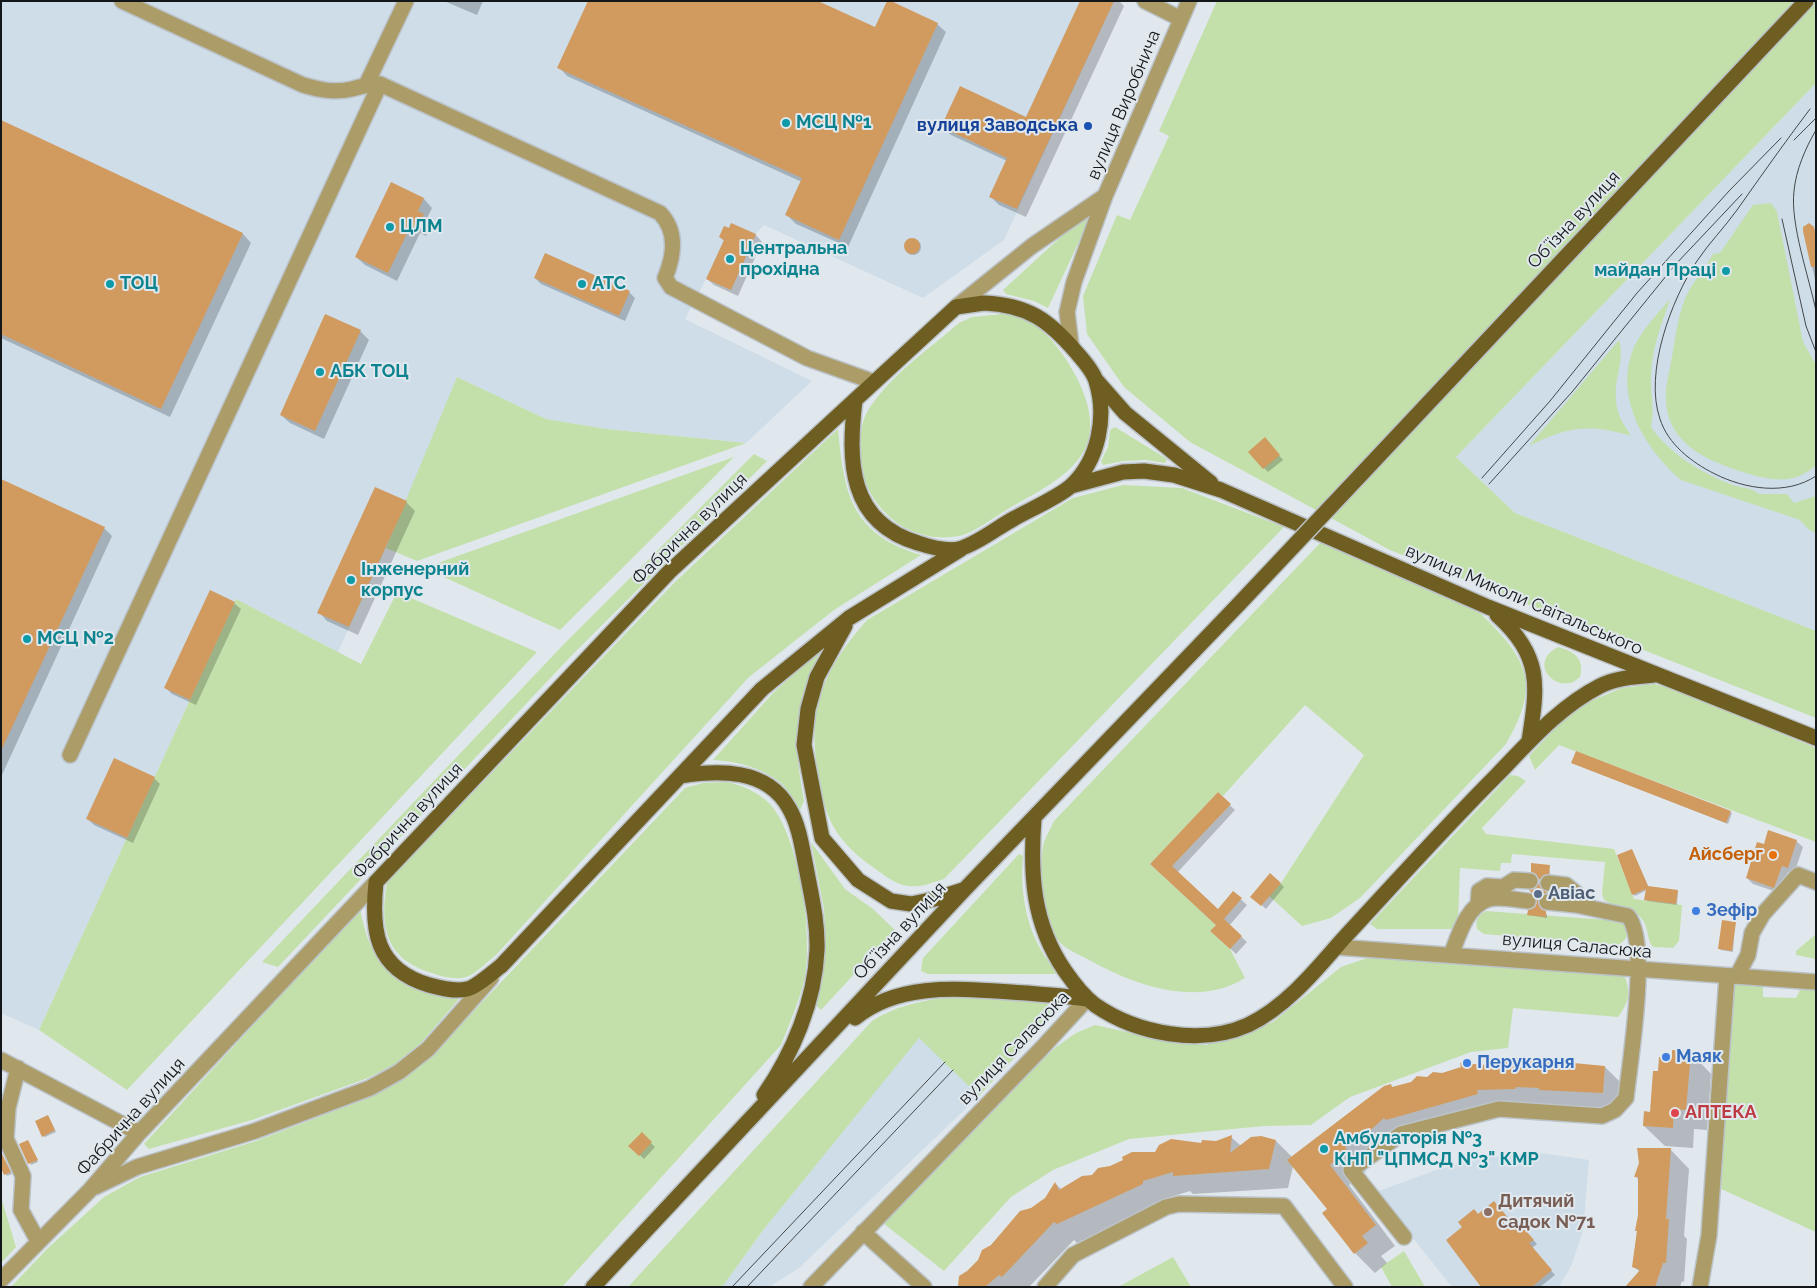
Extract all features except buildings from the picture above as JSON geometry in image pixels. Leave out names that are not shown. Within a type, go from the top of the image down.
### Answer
[{"type":"main road","name":"Обʼїзна вулиця","points":[[593,1287],[965,889],[1239,604],[1806,1]]},
{"type":"main road","points":[[956,307],[984,303],[1007,304],[1029,311],[1046,320],[1071,345],[1096,379],[1125,413],[1221,490]]},
{"type":"main road","name":"Фабрична вулиця","points":[[376,882],[669,572],[956,307]]},
{"type":"main road","points":[[1071,486],[1094,453],[1102,411],[1096,379]]},
{"type":"main road","points":[[855,400],[851,455],[857,487],[870,513],[895,534],[909,541],[930,547],[961,549]]},
{"type":"main road","points":[[376,882],[375,932],[382,950],[392,966],[415,981],[442,988],[468,990],[502,966],[762,689],[849,618],[961,549],[1071,486],[1123,472],[1144,471],[1174,475],[1221,490]]},
{"type":"main road","name":"вулиця Миколи Світальського","points":[[1221,490],[1488,608],[1654,676],[1816,738]]},
{"type":"main road","points":[[1488,608],[1514,631],[1526,648],[1535,674],[1535,704],[1529,741]]},
{"type":"main road","points":[[849,618],[817,677],[808,709],[804,744],[822,838],[858,880],[891,901],[911,904],[935,900],[965,889]]},
{"type":"main road","name":"вулиця Саласюка","points":[[1087,999],[1118,1018],[1153,1029],[1184,1035],[1215,1036],[1249,1024],[1265,1015],[1313,973],[1449,823],[1556,714],[1603,684],[1620,679],[1654,676]]},
{"type":"main road","points":[[680,776],[726,771],[757,779],[776,792],[789,808],[799,837],[814,909],[817,948],[808,1004],[792,1046],[770,1087],[741,1129]]},
{"type":"main road","points":[[1034,818],[1031,868],[1040,922],[1059,962],[1087,999]]},
{"type":"main road","points":[[812,1053],[868,1007],[931,990],[991,990],[1087,999]]},
{"type":"street","points":[[122,1],[303,85],[323,91],[337,91],[373,84],[660,214],[669,222],[673,236],[672,254],[665,278],[671,287],[807,358],[874,382]]},
{"type":"street","points":[[70,755],[373,84],[406,1]]},
{"type":"street","points":[[1144,1],[1181,18]]},
{"type":"street","name":"вулиця Виробнича","points":[[1071,345],[1066,312],[1074,282],[1104,196],[1189,1]]},
{"type":"street","points":[[956,307],[1032,246],[1104,196]]},
{"type":"street","points":[[1700,1287],[1709,1235],[1732,976],[1748,955],[1752,932],[1764,914],[1798,875],[1816,882]]},
{"type":"street","points":[[1478,905],[1479,891],[1487,886],[1503,887],[1514,880],[1530,881]]},
{"type":"street","name":"Фабрична вулиця","points":[[1,1280],[90,1190],[139,1133],[376,882]]},
{"type":"street","points":[[1548,883],[1566,886],[1577,894],[1576,905]]},
{"type":"street","points":[[1451,955],[1468,915],[1478,905],[1491,898],[1528,901]]},
{"type":"street","points":[[1404,1237],[1351,1170],[1401,1134],[1499,1109],[1602,1116],[1615,1110],[1626,1098],[1640,970],[1635,926],[1628,916],[1576,905],[1547,902]]},
{"type":"street","name":"вулиця Саласюка","points":[[1336,947],[1816,982]]},
{"type":"street","points":[[90,1190],[137,1167],[254,1131],[370,1088],[399,1072],[428,1049],[502,966]]},
{"type":"street","name":"вулиця Саласюка","points":[[810,1287],[1041,1049],[1087,999]]},
{"type":"street","points":[[1,1060],[139,1133]]},
{"type":"street","points":[[18,1068],[8,1108],[6,1139],[24,1176],[21,1210],[38,1241]]},
{"type":"street","points":[[1045,1287],[1073,1255],[1151,1213],[1178,1204],[1284,1206],[1345,1287]]},
{"type":"street","points":[[863,1232],[924,1287]]},
{"type":"shaded area","points":[[1,1],[1114,1],[1004,240],[923,298],[764,225],[756,234],[731,290],[706,279],[685,319],[812,381],[746,443],[606,429],[546,419],[457,377],[407,501],[338,652],[236,599],[39,1030],[1,1013]]},
{"type":"shaded area","name":"майдан Праці","points":[[1816,83],[1816,631],[1515,513],[1456,457]]},
{"type":"shaded area","points":[[919,1037],[979,1096],[799,1268],[769,1287],[722,1287],[764,1229]]},
{"type":"shaded area","name":"Дитячий садок №71","points":[[1541,1153],[1589,1160],[1583,1231],[1571,1266],[1559,1287],[1452,1287],[1376,1192],[1436,1170],[1489,1157]]},
{"type":"green space","points":[[1217,1],[1816,1],[1816,83],[1456,457],[1515,513],[1816,631],[1816,718],[1390,550],[1190,442],[1124,387],[1087,334],[1083,296],[1117,215],[1130,220],[1169,136],[1159,131]]},
{"type":"green space","points":[[1771,203],[1777,212],[1803,342],[1816,365],[1816,465],[1800,475],[1784,479],[1749,474],[1720,464],[1694,450],[1674,429],[1668,415],[1666,399],[1678,322],[1688,293],[1713,254],[1720,253],[1753,205]]},
{"type":"green space","points":[[1087,213],[1091,216],[1048,308],[1034,301],[1006,294],[1003,290]]},
{"type":"green space","points":[[1670,299],[1653,355],[1651,381],[1653,414],[1651,427],[1676,454],[1697,468],[1730,484],[1759,494],[1787,494],[1794,503],[1816,496],[1816,533],[1809,530],[1800,520],[1681,480],[1667,467],[1644,436],[1630,401],[1627,383],[1629,364],[1635,345],[1651,321]]},
{"type":"green space","points":[[1002,314],[1024,319],[1038,327],[1052,340],[1069,364],[1078,380],[1088,406],[1090,427],[1086,445],[1078,461],[1048,486],[964,535],[939,537],[921,534],[904,527],[889,516],[867,486],[862,468],[860,439],[867,412],[898,375],[959,323],[972,317]]},
{"type":"green space","points":[[1619,340],[1621,355],[1616,384],[1616,404],[1621,419],[1631,436],[1603,429],[1579,429],[1554,435],[1529,446]]},
{"type":"green space","points":[[457,377],[546,419],[606,429],[746,443],[417,561],[386,548]]},
{"type":"green space","points":[[1115,427],[1167,459],[1165,463],[1146,460],[1124,461],[1103,465],[1101,461],[1108,447],[1110,430]]},
{"type":"green space","points":[[838,429],[840,452],[848,492],[856,508],[866,523],[879,536],[921,555],[834,610],[749,677],[497,954],[478,970],[466,977],[449,978],[416,967],[404,959],[395,949],[389,938],[386,926],[384,912],[387,882],[675,582]]},
{"type":"green space","points":[[754,454],[767,461],[573,654],[278,967],[262,962],[564,644]]},
{"type":"green space","points":[[734,457],[560,630],[424,568]]},
{"type":"green space","points":[[1123,485],[1182,488],[1284,527],[944,879],[924,885],[912,886],[906,886],[891,880],[846,844],[832,824],[823,799],[815,753],[816,712],[824,686],[836,662],[850,640],[867,620],[1073,498]]},
{"type":"green space","points":[[1323,540],[1481,614],[1497,630],[1519,659],[1526,689],[1517,723],[1506,744],[1360,898],[1331,918],[1302,926],[1269,896],[1281,883],[1364,755],[1305,705],[1223,796],[1218,792],[1150,864],[1216,925],[1210,931],[1230,949],[1245,978],[1226,987],[1207,991],[1186,992],[1166,990],[1126,978],[1067,948],[1060,943],[1052,930],[1043,892],[1042,852],[1044,842],[1054,821]]},
{"type":"green space","points":[[397,592],[537,652],[127,1090],[39,1030],[236,599],[361,664]]},
{"type":"green space","points":[[1558,647],[1569,651],[1577,657],[1581,665],[1580,677],[1574,682],[1562,683],[1555,681],[1546,672],[1544,666],[1546,659]]},
{"type":"green space","points":[[822,649],[805,688],[798,723],[798,759],[804,801],[800,810],[785,787],[775,778],[740,764],[713,760],[773,693]]},
{"type":"green space","points":[[1654,684],[1675,689],[1816,748],[1816,842],[1559,745],[1535,770],[1529,756],[1576,707],[1622,688]]},
{"type":"green space","points":[[1510,775],[1518,776],[1526,781],[1482,828],[1486,834],[1614,849],[1634,899],[1682,905],[1679,941],[1673,948],[1653,947],[1644,922],[1638,915],[1604,900],[1602,894],[1605,862],[1512,854],[1511,863],[1501,863],[1500,871],[1460,868],[1458,923],[1453,929],[1377,929],[1370,924]]},
{"type":"green space","points":[[727,782],[739,785],[765,799],[780,819],[789,838],[801,886],[807,936],[805,976],[800,994],[781,1045],[562,1287],[11,1287],[47,1249],[104,1197],[140,1177],[256,1141],[371,1097],[403,1079],[434,1053],[685,788],[703,783]]},
{"type":"green space","points":[[811,842],[845,889],[873,909],[895,930],[821,1010],[816,1005],[826,948],[824,909]]},
{"type":"green space","points":[[1019,854],[1023,856],[1022,872],[1025,904],[1033,934],[1049,962],[1059,974],[928,974],[921,971],[923,958]]},
{"type":"green space","points":[[360,909],[367,937],[377,957],[384,964],[405,977],[459,999],[421,1043],[395,1064],[368,1078],[252,1120],[149,1149],[144,1144]]},
{"type":"green space","points":[[1486,911],[1621,921],[1626,928],[1627,937],[1618,945],[1484,934],[1477,929],[1476,923],[1479,916]]},
{"type":"green space","points":[[1816,934],[1816,959],[1796,955],[1796,951]]},
{"type":"green space","points":[[1373,956],[1623,972],[1628,996],[1625,1006],[1618,1017],[1513,1008],[1508,1048],[1471,1052],[1350,1097],[1311,1125],[1264,1126],[1129,1139],[1053,1170],[1011,1197],[944,1271],[879,1220],[1056,1047],[1076,1033],[1095,1025],[1168,1041],[1206,1045],[1273,1022],[1341,967]]},
{"type":"green space","points":[[1758,982],[1763,987],[1763,997],[1796,998],[1802,986],[1816,987],[1816,1232],[1721,1189],[1733,987],[1736,983]]},
{"type":"green space","points":[[944,998],[1042,999],[1049,1008],[1050,1019],[979,1096],[919,1038],[764,1229],[722,1287],[628,1287],[872,1021],[906,1005]]},
{"type":"green space","points":[[1,1197],[16,1247],[1,1263]]},
{"type":"green space","points":[[1404,1251],[1425,1287],[1392,1287],[1381,1267]]},
{"type":"green space","points":[[1173,1257],[1191,1287],[1118,1287]]},
{"type":"tram line","points":[[1810,109],[1687,277],[1663,337],[1655,380],[1656,401],[1664,428],[1675,444],[1689,458],[1706,469],[1739,483],[1765,488],[1792,486],[1816,476]]},
{"type":"tram line","points":[[1794,140],[1816,118]]},
{"type":"tram line","points":[[1816,130],[1799,167],[1794,191],[1797,235],[1816,311]]},
{"type":"tram line","points":[[1482,478],[1550,401],[1637,293],[1729,191],[1781,138]]},
{"type":"tram line","points":[[1489,484],[1572,392],[1675,265],[1742,194]]},
{"type":"tram line","points":[[1782,219],[1806,326],[1816,352]]},
{"type":"tram line","points":[[732,1287],[945,1062]]},
{"type":"tram line","points":[[747,1287],[953,1070]]},
{"type":"place","name":"МСЦ №1","points":[[786,123]]},
{"type":"place","name":"вулиця Заводська","points":[[1088,126]]},
{"type":"place","name":"ЦЛМ","points":[[390,227]]},
{"type":"place","name":"Центральна прохідна","points":[[730,259]]},
{"type":"place","name":"майдан Праці","points":[[1726,271]]},
{"type":"place","name":"ТОЦ","points":[[110,284]]},
{"type":"place","name":"АТС","points":[[582,284]]},
{"type":"place","name":"АБК ТОЦ","points":[[320,372]]},
{"type":"place","name":"Інженерний корпус","points":[[351,580]]},
{"type":"place","name":"МСЦ №2","points":[[27,639]]},
{"type":"place","name":"Айсберг","points":[[1773,855]]},
{"type":"place","name":"Авіас","points":[[1538,894]]},
{"type":"place","name":"Зефір","points":[[1696,911]]},
{"type":"place","name":"Маяк","points":[[1666,1057]]},
{"type":"place","name":"Перукарня","points":[[1467,1063]]},
{"type":"place","name":"АПТЕКА","points":[[1675,1113]]},
{"type":"place","name":"Амбулаторія №3 КНП \"ЦПМСД №3\" КМР","points":[[1324,1149]]},
{"type":"place","name":"Дитячий садок №71","points":[[1488,1212]]}]
